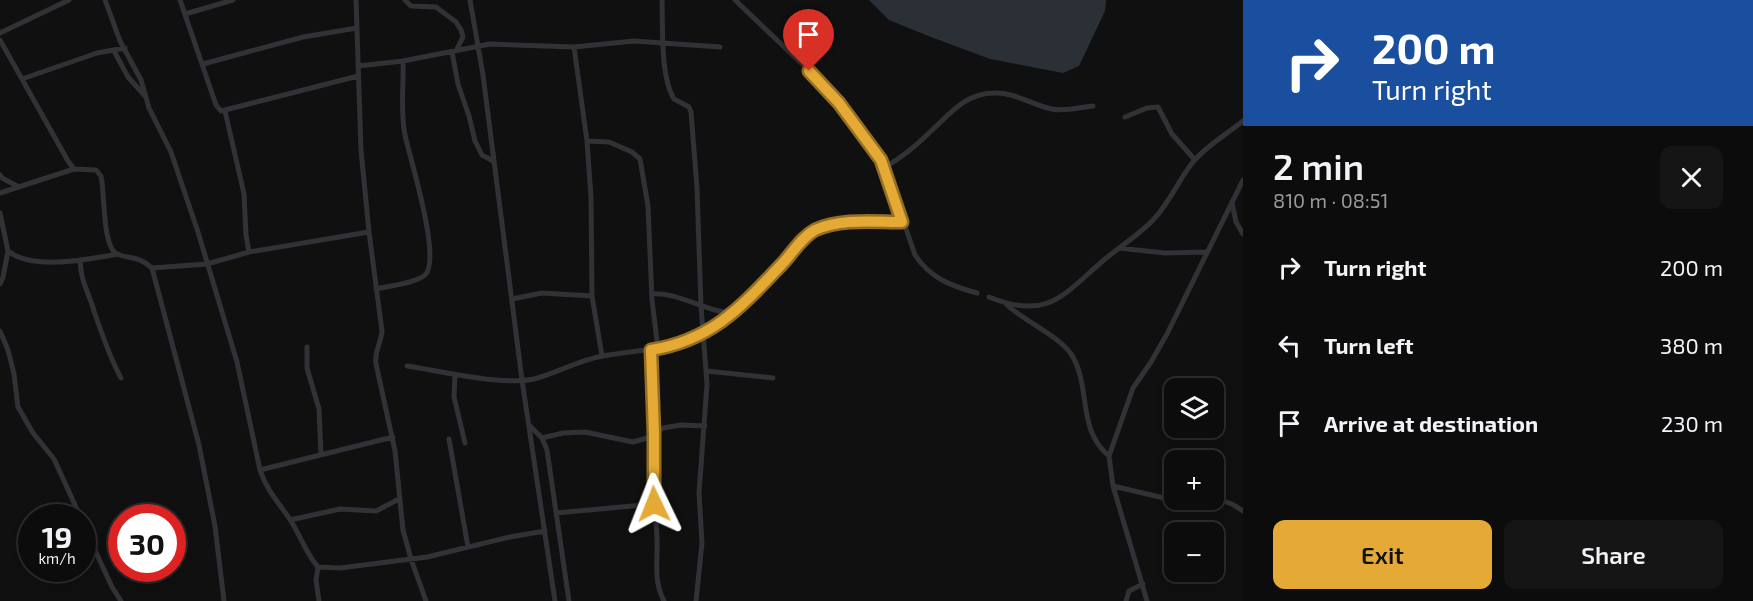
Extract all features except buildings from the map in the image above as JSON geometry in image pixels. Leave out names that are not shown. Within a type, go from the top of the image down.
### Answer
[{"type":"street","points":[[0,33],[69,0]]},
{"type":"street","points":[[105,0],[137,71],[149,108],[171,153],[198,232],[237,362],[260,470],[271,494],[290,520],[305,549],[318,567],[316,580],[319,601]]},
{"type":"street","points":[[180,0],[219,111],[358,76]]},
{"type":"street","points":[[185,14],[233,0]]},
{"type":"street","points":[[356,0],[361,150],[382,331],[375,357],[393,437],[403,530],[426,601]]},
{"type":"street","points":[[405,0],[411,6],[436,7],[456,22],[463,37],[454,52],[458,84],[475,141],[482,155],[493,161]]},
{"type":"street","points":[[470,0],[555,601]]},
{"type":"street","points":[[662,0],[663,43],[671,93],[675,100],[689,107],[692,116],[697,188],[701,306],[706,371],[705,426],[699,493],[702,543],[696,601]]},
{"type":"street","points":[[735,0],[824,85],[876,152],[885,167],[915,255],[930,273],[947,283],[977,294]]},
{"type":"street","points":[[203,64],[303,37],[357,28]]},
{"type":"street","points":[[0,40],[2,50],[22,79],[61,151],[74,169]]},
{"type":"street","points":[[358,66],[454,52],[478,45],[505,43],[540,47],[574,47],[634,41],[720,47]]},
{"type":"street","points":[[574,47],[587,141],[591,197],[592,296],[602,356]]},
{"type":"street","points":[[22,79],[97,53],[125,48]]},
{"type":"street","points":[[114,51],[128,77],[146,97]]},
{"type":"street","points":[[376,289],[425,275],[431,264],[423,206],[404,125],[402,61]]},
{"type":"street","points":[[885,167],[910,150],[956,107],[966,100],[984,94],[996,92],[1006,94],[1054,110],[1093,106]]},
{"type":"street","points":[[1125,117],[1147,108],[1158,107],[1172,134],[1195,160]]},
{"type":"street","points":[[225,111],[244,194],[245,228],[249,252]]},
{"type":"street","points":[[989,297],[1005,303],[1026,306],[1054,301],[1065,295],[1154,219],[1195,160],[1243,121]]},
{"type":"street","points":[[587,141],[609,142],[632,152],[640,159],[648,206],[655,350],[656,575],[664,601]]},
{"type":"street","points":[[1,176],[2,192],[74,169],[96,171],[101,176],[108,241],[111,248],[118,254]]},
{"type":"street","points":[[1,176],[17,186]]},
{"type":"street","points":[[1148,601],[1113,486],[1109,456],[1132,388],[1164,340],[1243,180]]},
{"type":"street","points":[[1232,201],[1236,222],[1243,234]]},
{"type":"street","points":[[0,213],[8,251],[0,284]]},
{"type":"street","points":[[407,366],[454,374],[522,380],[537,378],[602,356],[677,345],[703,334],[735,313],[802,240],[816,230],[853,222],[902,222]]},
{"type":"street","points":[[152,268],[207,264],[249,252],[369,232]]},
{"type":"street","points":[[1118,248],[1165,253],[1207,252]]},
{"type":"street","points":[[8,251],[21,260],[80,260],[118,254],[141,260],[152,268],[197,434],[215,526],[225,601]]},
{"type":"street","points":[[80,260],[82,283],[94,308],[106,348],[121,378]]},
{"type":"street","points":[[512,299],[542,293],[592,296]]},
{"type":"street","points":[[652,294],[668,294],[718,311],[735,313]]},
{"type":"street","points":[[1005,303],[1022,318],[1063,345],[1071,354],[1080,374],[1086,415],[1092,435],[1109,456]]},
{"type":"street","points":[[0,331],[14,374],[18,407],[33,433],[54,459],[75,504]]},
{"type":"street","points":[[307,348],[307,369],[319,409],[321,455]]},
{"type":"street","points":[[706,371],[773,378]]},
{"type":"street","points":[[454,374],[454,397],[465,443]]},
{"type":"street","points":[[530,426],[542,438],[549,458],[569,601]]},
{"type":"street","points":[[542,438],[563,433],[585,432],[633,442],[671,426],[705,426]]},
{"type":"street","points":[[260,470],[393,437]]},
{"type":"street","points":[[449,439],[468,547]]},
{"type":"street","points":[[1113,486],[1164,498]]},
{"type":"street","points":[[290,520],[340,509],[376,511],[399,499]]},
{"type":"street","points":[[1224,501],[1243,511]]},
{"type":"street","points":[[556,513],[654,504]]},
{"type":"street","points":[[318,567],[340,568],[411,559],[545,531]]},
{"type":"street","points":[[96,551],[112,587],[122,601]]},
{"type":"street","points":[[1126,601],[1129,591],[1143,584]]},
{"type":"shaded area","points":[[869,0],[1106,0],[1105,11],[1079,66],[1063,73],[990,59],[931,37],[889,20]]},
{"type":"route","points":[[654,504],[651,350],[667,348],[691,340],[728,319],[744,305],[802,240],[816,230],[853,222],[902,222],[891,183],[881,160],[839,103],[809,71]]}]
